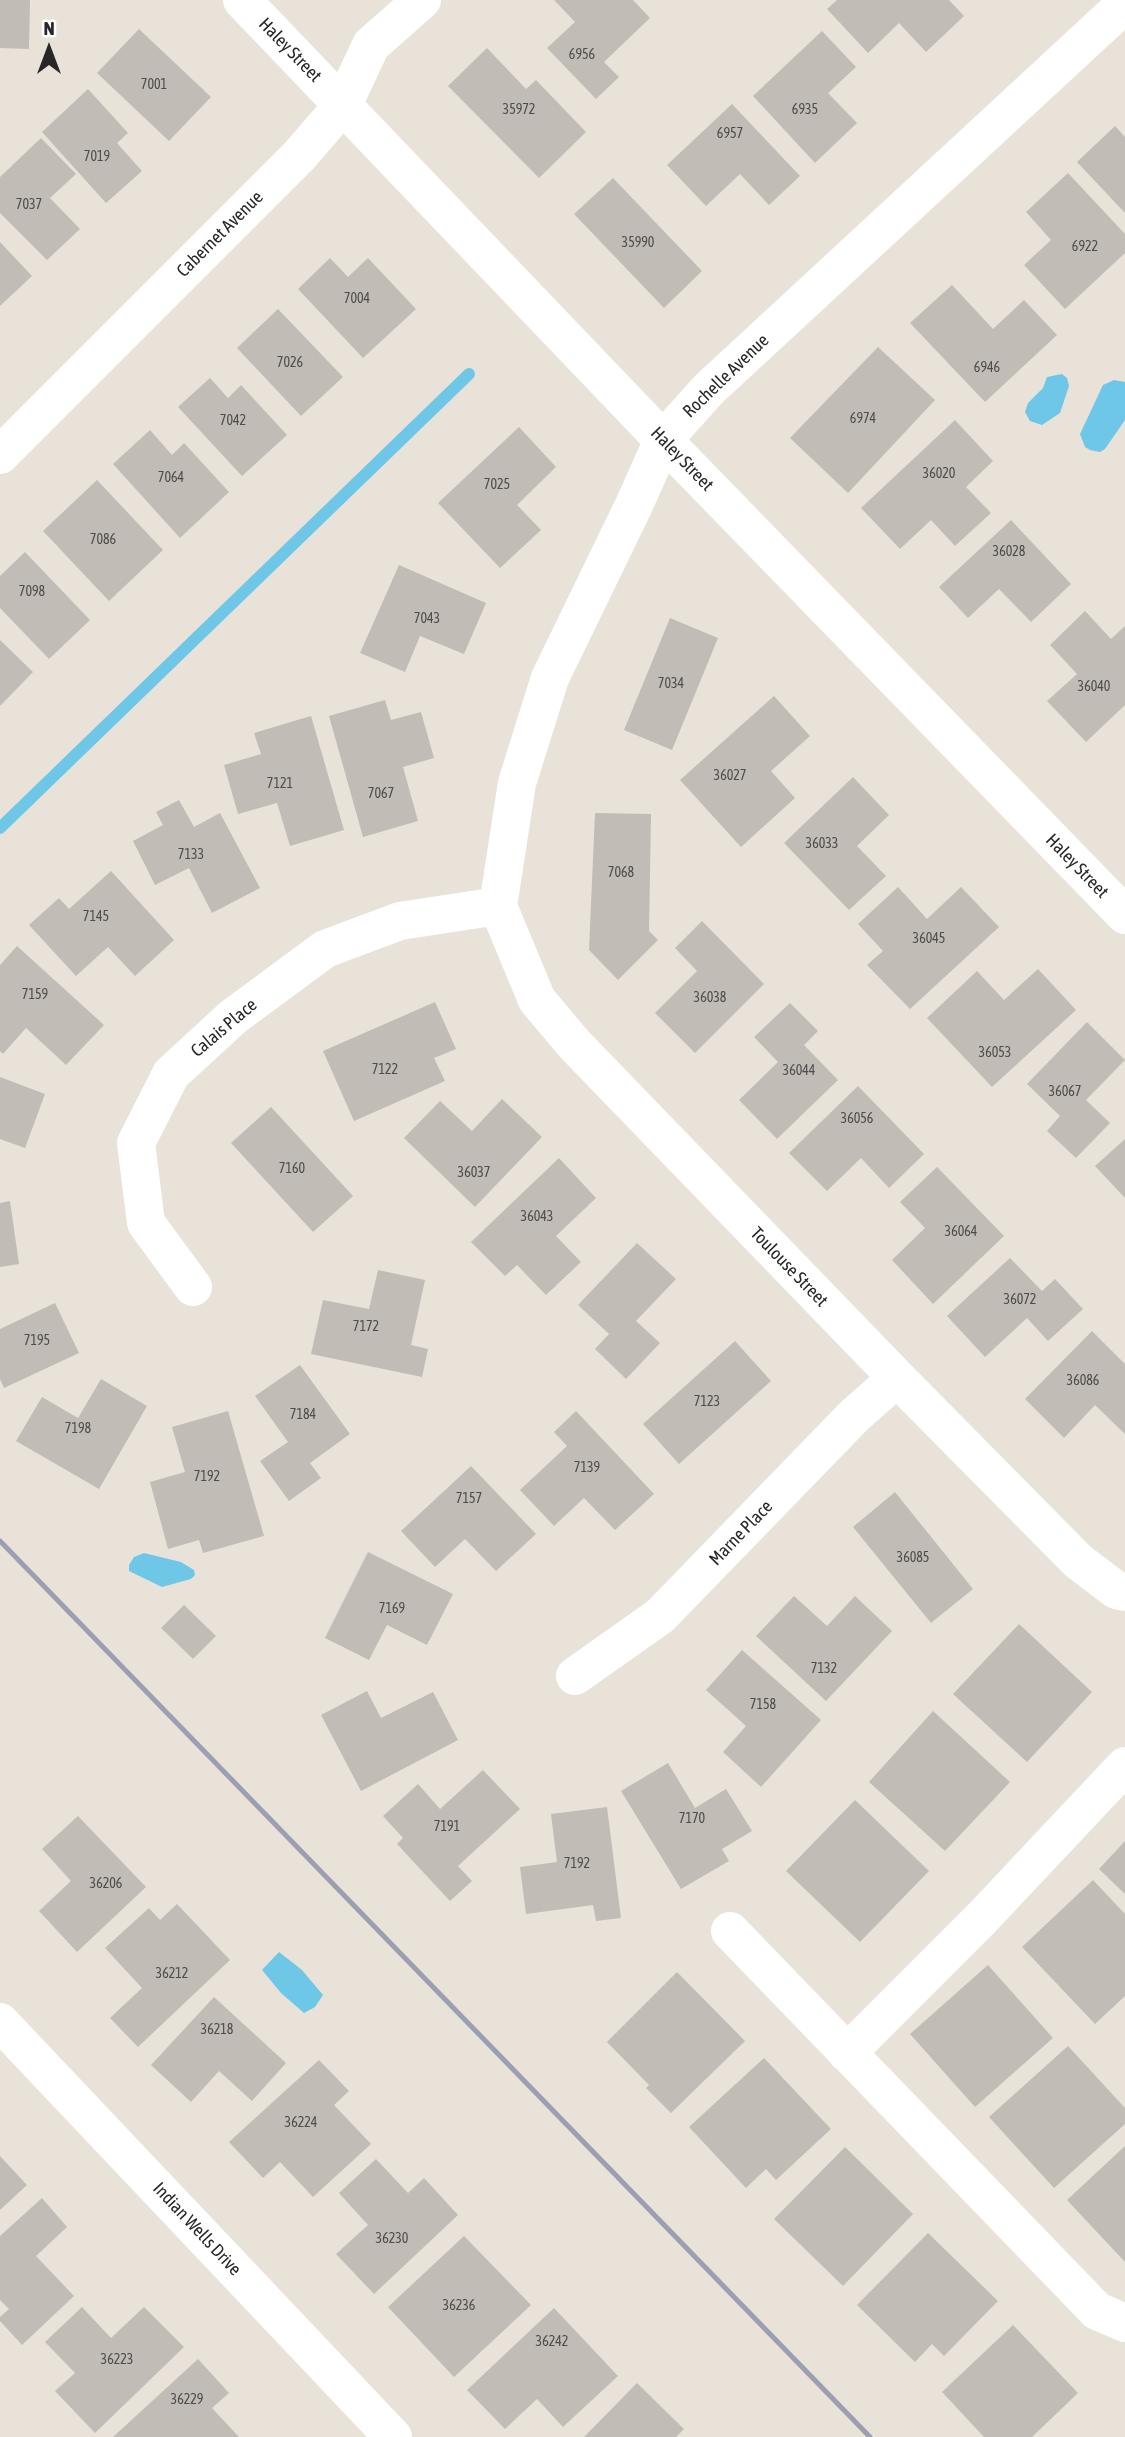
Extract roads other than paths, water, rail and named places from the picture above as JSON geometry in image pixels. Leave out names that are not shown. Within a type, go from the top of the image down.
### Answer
[{"type":"street","name":"Haley Street","points":[[242,0],[663,440],[1125,915]]},
{"type":"street","name":"Cabernet Avenue","points":[[0,456],[299,156],[342,105],[370,45],[422,0]]},
{"type":"street","name":"Rochelle Avenue","points":[[498,906],[517,783],[550,678],[663,440],[709,389],[1125,4]]},
{"type":"street","name":"Calais Place","points":[[192,1287],[146,1223],[136,1143],[171,1074],[233,1017],[325,949],[400,921],[498,906]]},
{"type":"street","name":"Toulouse Street","points":[[498,906],[537,1000],[567,1036],[1078,1561],[1116,1590],[1125,1592]]},
{"type":"street","name":"Marne Place","points":[[575,1676],[660,1616],[854,1416],[897,1378]]},
{"type":"street","points":[[847,2053],[982,1918],[1125,1766]]},
{"type":"street","points":[[730,1931],[1097,2311],[1125,2323]]},
{"type":"street","name":"Indian Wells Drive","points":[[0,2022],[393,2437]]},
{"type":"water","points":[[1062,374],[1067,378],[1069,386],[1060,413],[1042,425],[1030,421],[1025,412],[1028,403],[1043,388],[1047,377]]},
{"type":"water","points":[[1114,380],[1125,382],[1125,420],[1105,449],[1100,452],[1090,450],[1085,447],[1080,434],[1103,385]]},
{"type":"water","points":[[144,1553],[181,1562],[194,1570],[195,1575],[191,1579],[162,1587],[129,1571],[134,1557]]},
{"type":"water","points":[[279,1952],[302,1970],[323,1995],[315,2007],[304,2013],[281,1993],[262,1970]]},
{"type":"waterway","points":[[0,828],[469,374]]},
{"type":"railway","points":[[0,1541],[870,2437]]}]
